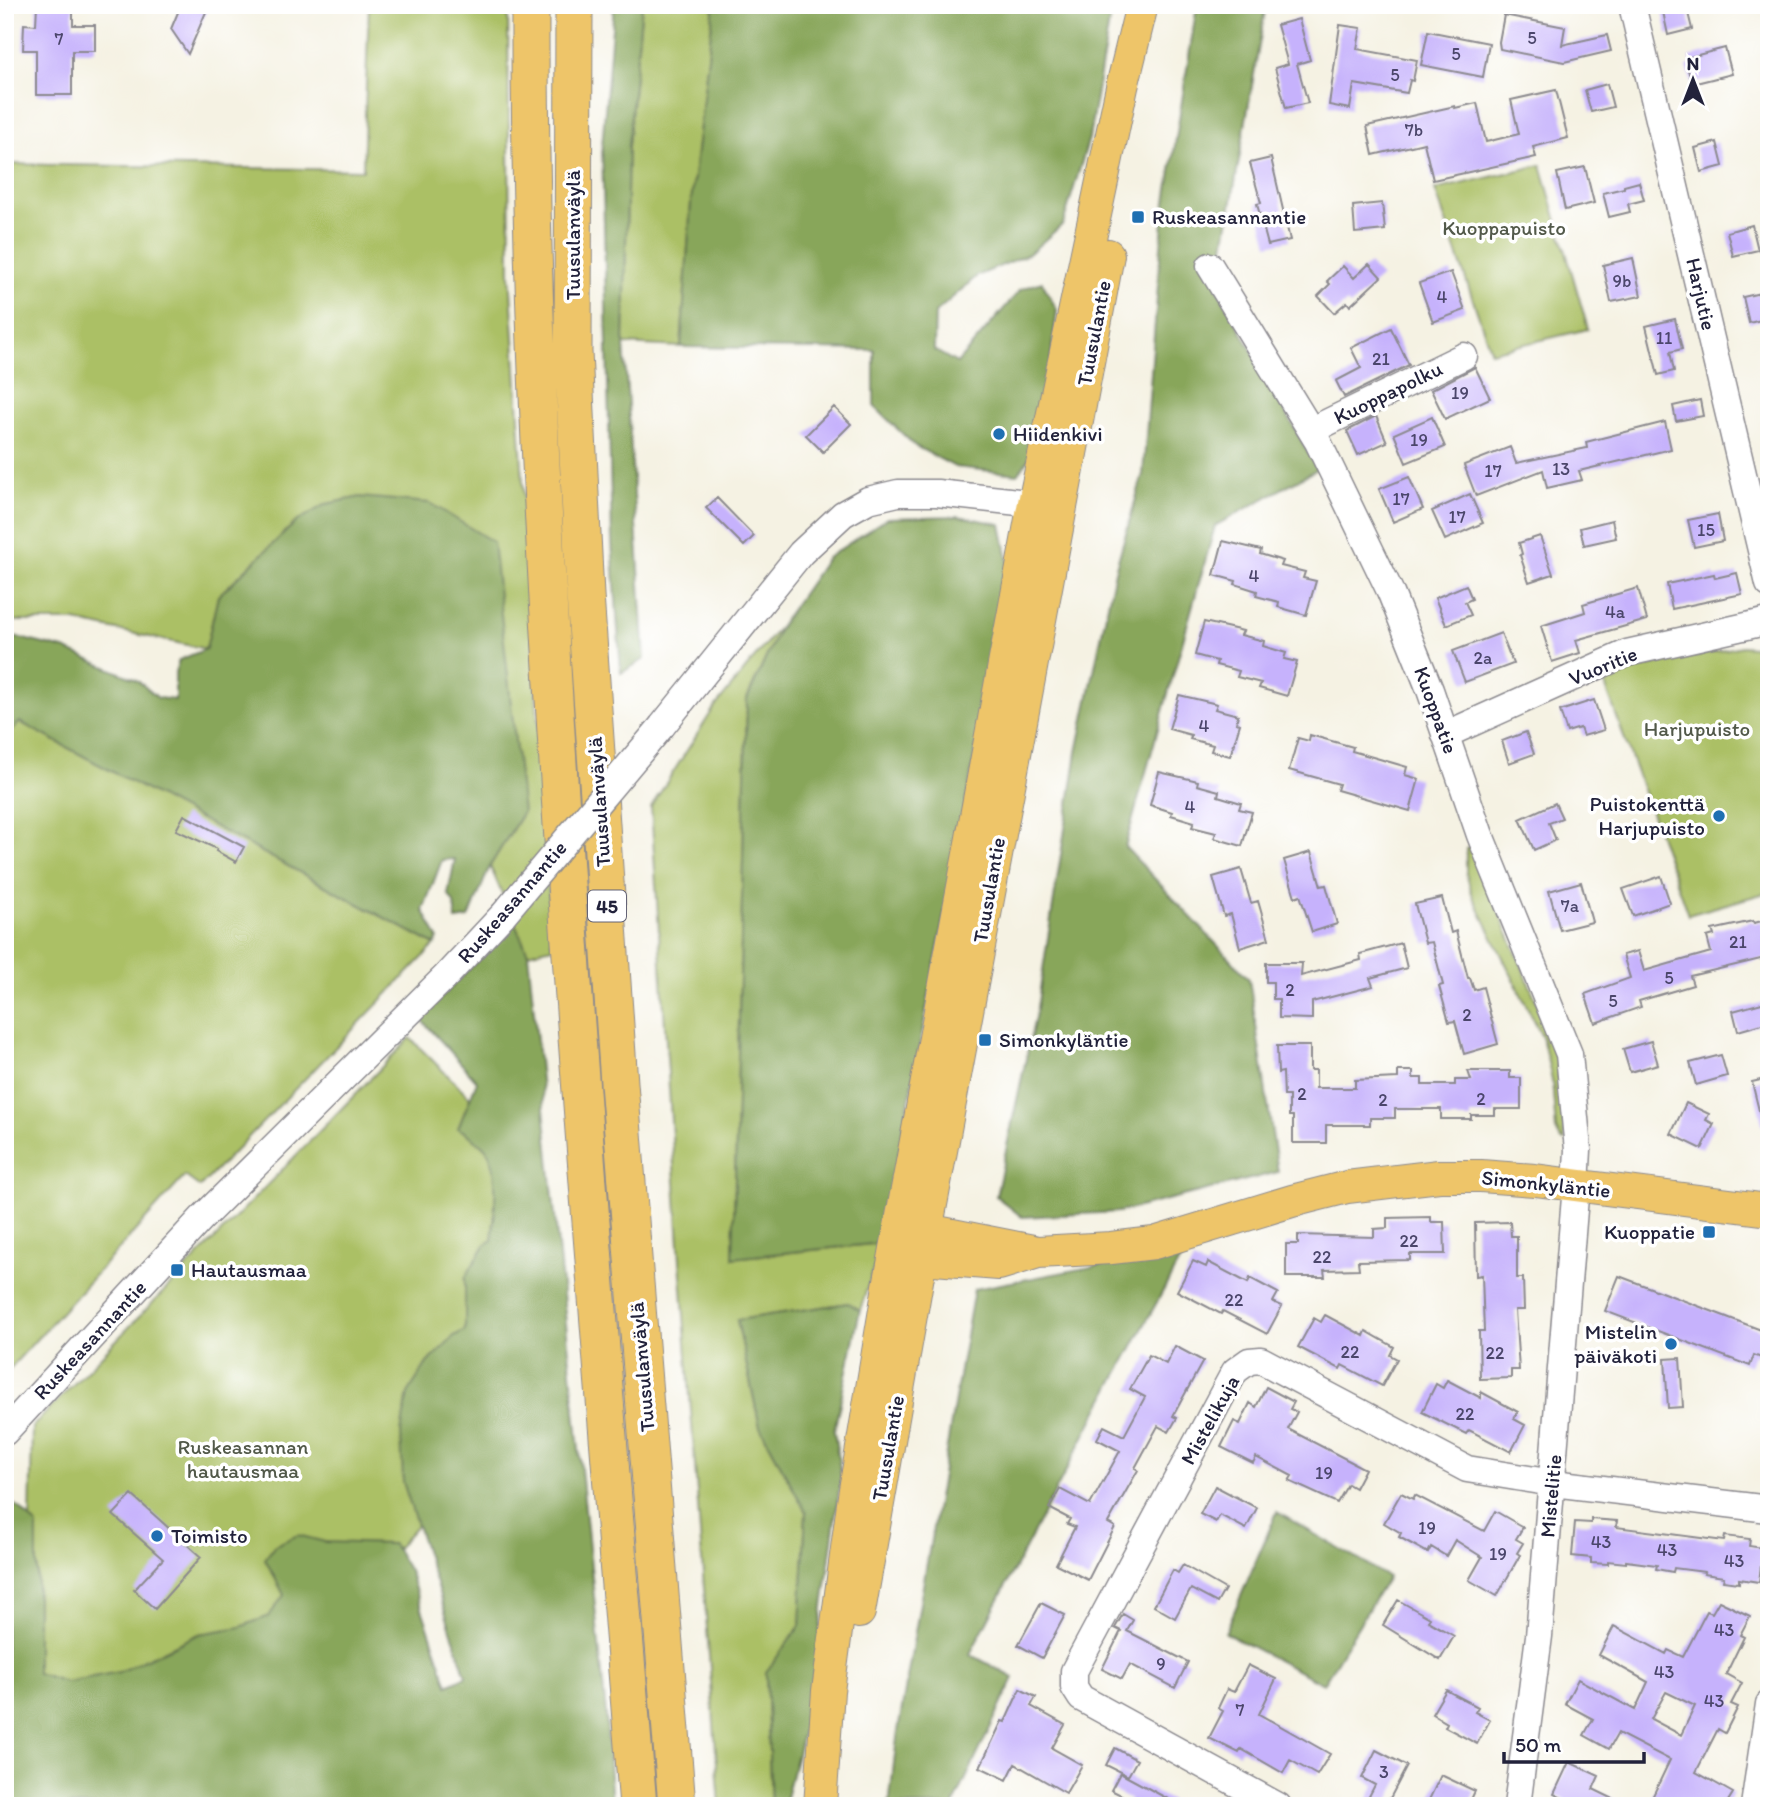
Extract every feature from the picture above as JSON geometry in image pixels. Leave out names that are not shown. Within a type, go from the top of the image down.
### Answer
[{"type":"highway","name":"Tuusulanväylä","points":[[530,5],[537,353],[546,596],[579,1073],[638,1806]]},
{"type":"highway","name":"Tuusulanväylä","points":[[576,5],[573,46],[573,352],[584,595],[619,1083],[677,1806]]},
{"type":"main road","name":"Tuusulantie","points":[[820,1806],[824,1774],[845,1693],[915,1242],[1048,505],[1139,89],[1144,5]]},
{"type":"main road","name":"Simonkyläntie","points":[[915,1242],[999,1264],[1038,1252],[1100,1249],[1154,1242],[1347,1187],[1439,1176],[1481,1176],[1576,1185],[1769,1210]]},
{"type":"street","name":"Harjutie","points":[[1632,5],[1769,583]]},
{"type":"street","name":"Kuoppatie","points":[[1210,265],[1312,430],[1390,591],[1430,690],[1480,835],[1569,1054],[1578,1150],[1576,1185]]},
{"type":"street","name":"Kuoppapolku","points":[[1312,430],[1464,356]]},
{"type":"street","name":"Ruskeasannantie","points":[[5,1432],[201,1219],[446,976],[503,915],[662,726],[801,553],[843,513],[868,500],[898,493],[937,493],[1048,505]]},
{"type":"street","name":"Vuoritie","points":[[1445,735],[1628,653],[1769,621]]},
{"type":"street","name":"Mistelitie","points":[[1517,1806],[1539,1636],[1576,1185]]},
{"type":"street","name":"Mistelikuja","points":[[1278,1806],[1082,1698],[1074,1687],[1074,1671],[1235,1371],[1249,1361],[1261,1360],[1467,1469],[1553,1483],[1769,1509]]},
{"type":"street","points":[[1754,1806],[1769,1704]]},
{"type":"green space","points":[[369,5],[508,5],[510,274],[552,947],[528,953],[490,866],[523,812],[296,522],[218,596],[206,649],[75,621],[5,621],[5,164],[363,170]]},
{"type":"green space","points":[[614,5],[642,5],[628,146],[624,344],[645,659],[621,673],[612,543],[602,146]]},
{"type":"green space","points":[[642,5],[714,5],[691,203],[681,347],[624,344],[628,146]]},
{"type":"green space","points":[[714,5],[1112,5],[1089,138],[1063,224],[1029,254],[977,276],[935,313],[934,350],[957,363],[1021,289],[1042,282],[1057,310],[1041,443],[1017,474],[955,467],[915,446],[874,406],[874,350],[681,347],[691,203]]},
{"type":"green space","points":[[1197,5],[1266,5],[1217,287],[1317,469],[1215,526],[1125,847],[1249,979],[1278,1172],[1119,1212],[1022,1217],[996,1196],[1037,1008],[1077,752],[1115,571],[1143,474],[1163,221]]},
{"type":"green space","name":"Kuoppapuisto","points":[[1541,165],[1588,329],[1491,352],[1435,190]]},
{"type":"green space","points":[[360,497],[430,503],[493,542],[523,812],[490,866],[469,918],[456,920],[454,903],[448,894],[455,859],[442,860],[423,910],[438,938],[435,945],[20,722],[5,737],[5,637],[64,649],[137,680],[158,698],[175,700],[175,672],[179,660],[206,649],[218,596],[296,522],[326,504]]},
{"type":"green space","points":[[958,516],[1001,524],[1010,570],[882,1243],[733,1258],[747,699],[781,625],[827,558],[887,518]]},
{"type":"green space","points":[[781,625],[747,699],[733,1258],[882,1243],[860,1310],[848,1303],[737,1320],[760,1427],[806,1512],[800,1626],[766,1673],[771,1806],[720,1806],[680,1261],[651,807],[714,708]]},
{"type":"green space","name":"Harjupuisto","points":[[1742,646],[1765,648],[1769,651],[1769,892],[1688,915],[1602,676]]},
{"type":"green space","points":[[20,722],[435,945],[200,1187],[185,1176],[5,1374],[5,737]]},
{"type":"green space","points":[[1466,849],[1473,849],[1556,1048],[1565,1141],[1561,1140],[1556,1130],[1552,1080],[1542,1037],[1473,897],[1466,873]]},
{"type":"green space","points":[[514,922],[528,953],[606,1713],[612,1806],[5,1806],[5,1501],[19,1507],[37,1526],[37,1673],[66,1682],[119,1672],[199,1634],[240,1627],[269,1616],[284,1595],[265,1559],[275,1545],[298,1535],[325,1542],[393,1544],[409,1571],[448,1685],[466,1676],[403,1482],[401,1432],[408,1393],[427,1363],[454,1336],[465,1330],[465,1278],[485,1245],[492,1240],[495,1182],[488,1152],[458,1128],[477,1081],[421,1019]]},
{"type":"green space","name":"Ruskeasannan hautausmaa","points":[[410,1038],[506,1133],[511,1388],[449,1489],[357,1593],[26,1714],[32,1427]]},
{"type":"green space","points":[[1186,1249],[970,1654],[1014,1678],[953,1806],[889,1806],[897,1737],[974,1289]]},
{"type":"green space","points":[[848,1303],[860,1310],[834,1431],[841,1476],[810,1702],[784,1806],[771,1806],[766,1672],[800,1626],[806,1512],[760,1427],[737,1320]]},
{"type":"green space","points":[[1277,1512],[1388,1577],[1323,1684],[1225,1633]]},
{"type":"building","points":[[37,5],[73,5],[73,25],[95,25],[95,51],[72,51],[72,95],[36,95],[36,50],[23,50],[24,24],[36,25]]},
{"type":"building","points":[[181,5],[209,5],[188,54],[171,29]]},
{"type":"building","points":[[1686,5],[1692,29],[1668,35],[1662,7]]},
{"type":"building","points":[[1504,15],[1565,27],[1562,45],[1607,35],[1611,51],[1564,62],[1500,49]]},
{"type":"building","points":[[1299,19],[1310,60],[1297,64],[1308,103],[1286,108],[1275,68],[1288,64],[1277,25]]},
{"type":"building","points":[[1340,25],[1361,28],[1357,49],[1417,60],[1413,81],[1410,80],[1407,93],[1354,84],[1350,109],[1329,105]]},
{"type":"building","points":[[1428,31],[1489,43],[1483,77],[1421,65]]},
{"type":"building","points":[[1725,48],[1732,74],[1692,84],[1687,66],[1692,65],[1690,57]]},
{"type":"building","points":[[1607,84],[1613,107],[1591,112],[1585,90]]},
{"type":"building","points":[[1556,90],[1568,138],[1533,147],[1536,157],[1433,180],[1424,143],[1373,155],[1367,126],[1477,103],[1486,142],[1519,134],[1511,100]]},
{"type":"building","points":[[1717,142],[1723,166],[1701,172],[1695,148]]},
{"type":"building","points":[[1271,158],[1290,240],[1268,245],[1257,204],[1261,203],[1250,163]]},
{"type":"building","points":[[1585,167],[1594,203],[1565,210],[1557,173]]},
{"type":"building","points":[[1639,182],[1644,200],[1628,204],[1630,212],[1609,217],[1603,193]]},
{"type":"building","points":[[1382,203],[1385,230],[1355,233],[1353,206]]},
{"type":"building","points":[[1752,225],[1758,250],[1733,256],[1727,232]]},
{"type":"building","points":[[1633,258],[1641,296],[1611,302],[1603,265]]},
{"type":"building","points":[[1369,264],[1381,277],[1350,306],[1347,302],[1334,313],[1318,296],[1330,284],[1327,281],[1343,266],[1354,278]]},
{"type":"building","points":[[1451,272],[1465,310],[1433,322],[1419,283]]},
{"type":"building","points":[[1769,291],[1769,318],[1749,323],[1743,297]]},
{"type":"building","points":[[1675,319],[1682,349],[1670,352],[1674,371],[1658,375],[1646,326]]},
{"type":"building","points":[[1391,328],[1409,365],[1344,397],[1336,381],[1361,368],[1351,348]]},
{"type":"building","points":[[1475,367],[1490,398],[1445,419],[1431,390]]},
{"type":"building","points":[[1700,400],[1703,416],[1676,421],[1673,406]]},
{"type":"building","points":[[834,407],[851,424],[823,452],[806,435]]},
{"type":"building","points":[[1376,416],[1387,442],[1358,455],[1347,431]]},
{"type":"building","points":[[1432,417],[1445,447],[1406,463],[1394,434]]},
{"type":"building","points":[[1665,422],[1671,449],[1579,471],[1582,480],[1547,488],[1543,470],[1476,496],[1464,465],[1510,447],[1516,463],[1587,448],[1586,442]]},
{"type":"building","points":[[1409,477],[1423,509],[1393,522],[1379,489]]},
{"type":"building","points":[[1470,494],[1483,523],[1445,540],[1432,511]]},
{"type":"building","points":[[717,498],[754,536],[744,546],[706,508]]},
{"type":"building","points":[[1718,514],[1723,541],[1694,547],[1688,520]]},
{"type":"building","points":[[1612,520],[1616,538],[1584,545],[1580,528]]},
{"type":"building","points":[[1540,536],[1553,574],[1529,582],[1519,543]]},
{"type":"building","points":[[1223,541],[1261,550],[1260,554],[1283,561],[1281,566],[1305,572],[1303,578],[1316,581],[1306,615],[1278,607],[1279,602],[1256,596],[1257,591],[1214,575]]},
{"type":"building","points":[[1737,573],[1742,594],[1672,609],[1667,584],[1714,574],[1715,578]]},
{"type":"building","points":[[1466,585],[1472,599],[1465,602],[1471,615],[1446,625],[1435,598]]},
{"type":"building","points":[[1638,588],[1647,620],[1576,640],[1580,653],[1552,662],[1541,626],[1585,612],[1583,604]]},
{"type":"building","points":[[1204,622],[1243,631],[1241,635],[1264,641],[1263,646],[1286,653],[1284,659],[1297,662],[1287,696],[1259,688],[1261,683],[1237,677],[1239,671],[1216,665],[1217,661],[1195,655]]},
{"type":"building","points":[[1501,633],[1513,664],[1465,682],[1453,651]]},
{"type":"building","points":[[1179,695],[1217,704],[1215,709],[1238,715],[1236,723],[1240,724],[1230,756],[1211,751],[1213,745],[1190,739],[1191,735],[1169,729]]},
{"type":"building","points":[[1594,700],[1604,730],[1583,736],[1580,728],[1567,732],[1560,711]]},
{"type":"building","points":[[1526,732],[1534,754],[1509,763],[1502,741]]},
{"type":"building","points":[[1310,735],[1407,767],[1405,775],[1419,779],[1410,811],[1337,790],[1339,784],[1289,770],[1298,738],[1309,741]]},
{"type":"building","points":[[1159,772],[1198,781],[1197,785],[1219,791],[1218,796],[1241,803],[1239,809],[1252,812],[1242,846],[1214,838],[1216,833],[1192,827],[1194,822],[1150,805]]},
{"type":"building","points":[[1555,803],[1562,818],[1549,823],[1556,840],[1534,850],[1520,819]]},
{"type":"building","points":[[184,815],[244,847],[236,862],[216,851],[217,849],[176,830]]},
{"type":"building","points":[[1311,852],[1321,886],[1326,885],[1337,924],[1312,932],[1300,895],[1295,897],[1284,860]]},
{"type":"building","points":[[1241,869],[1251,903],[1258,901],[1269,939],[1240,948],[1231,914],[1224,916],[1213,877]]},
{"type":"building","points":[[1661,876],[1670,903],[1633,916],[1623,889]]},
{"type":"building","points":[[1581,882],[1592,922],[1560,930],[1549,891]]},
{"type":"building","points":[[1442,898],[1451,933],[1456,931],[1468,978],[1474,990],[1483,987],[1498,1044],[1464,1054],[1455,1021],[1449,1022],[1439,986],[1443,985],[1432,942],[1425,943],[1415,904]]},
{"type":"building","points":[[1762,921],[1769,957],[1690,976],[1693,985],[1639,1001],[1641,1007],[1595,1023],[1585,994],[1630,978],[1623,955],[1638,951],[1644,971],[1711,952],[1707,937],[1714,935],[1712,930]]},
{"type":"building","points":[[1401,943],[1407,968],[1370,978],[1373,986],[1312,1002],[1312,1019],[1279,1018],[1279,999],[1273,999],[1273,982],[1266,982],[1266,963],[1302,963],[1301,976],[1361,960],[1360,954]]},
{"type":"building","points":[[1769,1001],[1769,1022],[1738,1031],[1733,1011]]},
{"type":"building","points":[[1651,1041],[1658,1064],[1630,1072],[1623,1049]]},
{"type":"building","points":[[1277,1046],[1310,1046],[1310,1070],[1316,1070],[1316,1088],[1355,1088],[1355,1080],[1398,1078],[1398,1071],[1413,1071],[1413,1078],[1422,1078],[1422,1085],[1455,1085],[1455,1080],[1471,1080],[1468,1071],[1510,1071],[1510,1078],[1521,1078],[1521,1109],[1495,1109],[1495,1115],[1471,1115],[1471,1119],[1441,1119],[1441,1109],[1395,1109],[1395,1118],[1370,1118],[1370,1125],[1326,1125],[1326,1143],[1293,1143],[1293,1116],[1289,1116],[1289,1096],[1284,1096],[1283,1072],[1278,1073]]},
{"type":"building","points":[[1721,1055],[1727,1076],[1696,1085],[1690,1063]]},
{"type":"building","points":[[1769,1078],[1769,1127],[1763,1127],[1752,1082]]},
{"type":"building","points":[[1686,1103],[1709,1114],[1706,1120],[1714,1124],[1702,1149],[1671,1134]]},
{"type":"building","points":[[1431,1217],[1431,1222],[1444,1222],[1445,1254],[1410,1254],[1410,1260],[1358,1261],[1359,1269],[1324,1270],[1325,1277],[1286,1277],[1286,1244],[1298,1244],[1298,1235],[1374,1237],[1374,1229],[1387,1228],[1387,1218]]},
{"type":"building","points":[[1510,1222],[1511,1236],[1517,1236],[1517,1278],[1523,1278],[1524,1310],[1515,1310],[1519,1370],[1511,1370],[1511,1378],[1480,1379],[1479,1331],[1484,1331],[1482,1275],[1476,1276],[1475,1223]]},
{"type":"building","points":[[1193,1261],[1206,1267],[1208,1262],[1248,1283],[1250,1278],[1278,1293],[1273,1302],[1282,1306],[1267,1334],[1177,1291]]},
{"type":"building","points":[[1619,1276],[1769,1333],[1769,1361],[1754,1355],[1750,1366],[1605,1311]]},
{"type":"building","points":[[1325,1315],[1364,1336],[1366,1331],[1394,1347],[1390,1355],[1397,1359],[1382,1386],[1342,1365],[1340,1369],[1298,1347],[1314,1318],[1321,1322]]},
{"type":"building","points":[[1175,1346],[1203,1361],[1173,1416],[1177,1418],[1169,1432],[1158,1426],[1135,1468],[1138,1470],[1108,1523],[1115,1527],[1088,1580],[1056,1564],[1075,1527],[1067,1524],[1070,1519],[1049,1508],[1060,1489],[1090,1505],[1120,1451],[1097,1439],[1104,1426],[1124,1436],[1145,1397],[1130,1389],[1149,1355],[1166,1364]]},
{"type":"building","points":[[1680,1358],[1683,1407],[1668,1408],[1665,1359]]},
{"type":"building","points":[[1447,1380],[1481,1398],[1481,1392],[1518,1412],[1514,1419],[1525,1425],[1511,1452],[1469,1430],[1466,1434],[1422,1412],[1436,1384],[1443,1388]]},
{"type":"building","points":[[1266,1387],[1294,1402],[1290,1409],[1297,1412],[1288,1429],[1365,1469],[1355,1488],[1348,1484],[1337,1503],[1289,1481],[1292,1476],[1256,1457],[1253,1463],[1221,1447],[1234,1421],[1240,1424],[1250,1403],[1256,1407]]},
{"type":"building","points":[[1215,1486],[1257,1508],[1246,1529],[1220,1515],[1216,1522],[1200,1514]]},
{"type":"building","points":[[1401,1493],[1413,1499],[1415,1495],[1484,1531],[1495,1511],[1523,1527],[1516,1539],[1523,1543],[1517,1553],[1520,1555],[1497,1596],[1469,1580],[1482,1557],[1455,1540],[1446,1556],[1431,1547],[1428,1553],[1399,1537],[1401,1533],[1384,1523]]},
{"type":"building","name":"Toimisto","points":[[132,1495],[201,1557],[155,1609],[134,1590],[163,1559],[113,1515]]},
{"type":"building","points":[[1591,1519],[1617,1521],[1616,1527],[1724,1541],[1725,1536],[1750,1539],[1749,1546],[1763,1548],[1759,1582],[1739,1579],[1739,1583],[1723,1581],[1724,1577],[1704,1574],[1705,1572],[1674,1568],[1673,1572],[1656,1569],[1657,1565],[1626,1561],[1591,1563],[1591,1558],[1572,1556],[1575,1522],[1591,1523]]},
{"type":"building","points":[[1183,1565],[1225,1589],[1217,1603],[1191,1589],[1175,1618],[1154,1606],[1173,1570],[1178,1573]]},
{"type":"building","points":[[1398,1600],[1430,1618],[1428,1621],[1454,1636],[1440,1660],[1383,1625]]},
{"type":"building","points":[[1719,1601],[1750,1616],[1740,1635],[1744,1637],[1726,1674],[1742,1683],[1731,1704],[1738,1707],[1725,1733],[1718,1729],[1696,1772],[1733,1793],[1725,1806],[1648,1806],[1670,1760],[1618,1733],[1609,1749],[1584,1735],[1593,1719],[1565,1704],[1578,1679],[1635,1710],[1648,1682],[1599,1655],[1614,1626],[1666,1654],[1668,1650],[1683,1657],[1707,1611],[1712,1613]],"holes":[[[1666,1692],[1695,1706],[1681,1735],[1651,1719]]]},
{"type":"building","points":[[1041,1603],[1065,1615],[1042,1658],[1018,1645]]},
{"type":"building","points":[[1123,1614],[1133,1620],[1127,1631],[1188,1662],[1175,1688],[1130,1664],[1122,1679],[1102,1669],[1121,1631],[1115,1628]]},
{"type":"building","points":[[1248,1665],[1276,1679],[1259,1714],[1330,1754],[1317,1775],[1290,1760],[1283,1773],[1241,1749],[1239,1753],[1209,1738],[1223,1711],[1218,1708],[1227,1689],[1234,1692]]},
{"type":"building","points":[[1020,1689],[1036,1697],[1031,1706],[1065,1725],[1052,1748],[1082,1765],[1066,1793],[1015,1764],[1007,1780],[980,1767]]},
{"type":"building","points":[[1446,1690],[1478,1707],[1475,1712],[1490,1720],[1477,1744],[1445,1727],[1447,1723],[1432,1714]]},
{"type":"building","points":[[1115,1748],[1137,1760],[1128,1776],[1106,1765]]},
{"type":"building","points":[[1376,1750],[1407,1766],[1386,1806],[1364,1806],[1375,1785],[1362,1778]]},
{"type":"building","points":[[1569,1762],[1599,1776],[1593,1789],[1628,1806],[1578,1806],[1554,1794]]},
{"type":"building","points":[[1120,1773],[1181,1806],[1128,1806],[1131,1800],[1111,1790]]},
{"type":"building","points":[[1441,1775],[1475,1791],[1468,1806],[1426,1806]]},
{"type":"place","name":"Ruskeasannantie","points":[[1138,217]]},
{"type":"place","name":"Hiidenkivi","points":[[999,434]]},
{"type":"place","name":"Puistokenttä Harjupuisto","points":[[1719,816]]},
{"type":"place","name":"Simonkyläntie","points":[[985,1040]]},
{"type":"place","name":"Kuoppatie","points":[[1709,1232]]},
{"type":"place","name":"Hautausmaa","points":[[177,1270]]},
{"type":"place","name":"Mistelin päiväkoti","points":[[1671,1344]]},
{"type":"place","name":"Toimisto","points":[[157,1536]]}]
